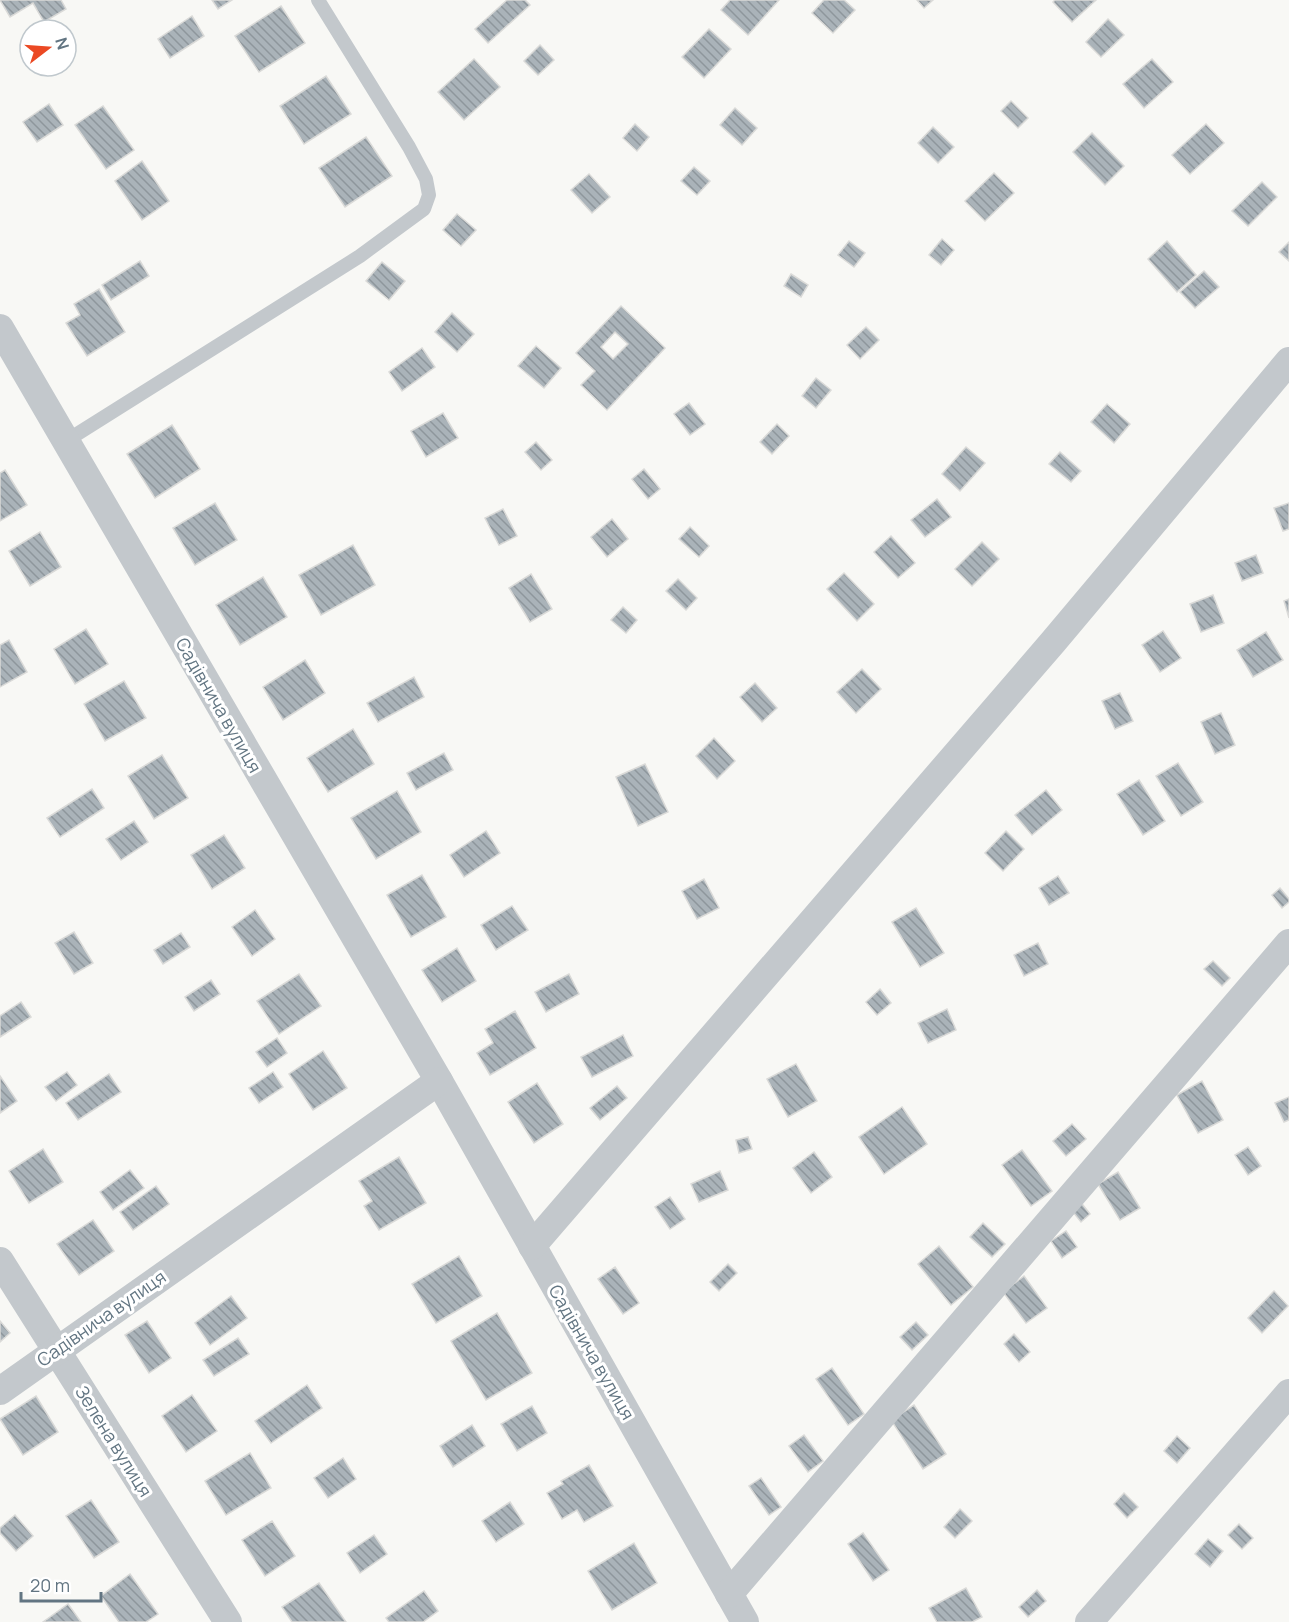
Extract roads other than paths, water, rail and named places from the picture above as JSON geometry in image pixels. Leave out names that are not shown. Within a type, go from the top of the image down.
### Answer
[{"type":"street","name":"Садівнича вулиця","points":[[0,328],[439,1081],[745,1622]]},
{"type":"street","points":[[532,1246],[1046,651],[1289,361]]},
{"type":"street","points":[[729,1594],[1289,943]]},
{"type":"street","name":"Садівнича вулиця","points":[[0,1391],[439,1081]]},
{"type":"street","name":"Зелена вулиця","points":[[0,1261],[228,1622]]},
{"type":"street","points":[[1089,1622],[1289,1393]]},
{"type":"lane","points":[[66,441],[360,256],[424,209],[429,195],[426,179],[409,147],[318,0]]}]
